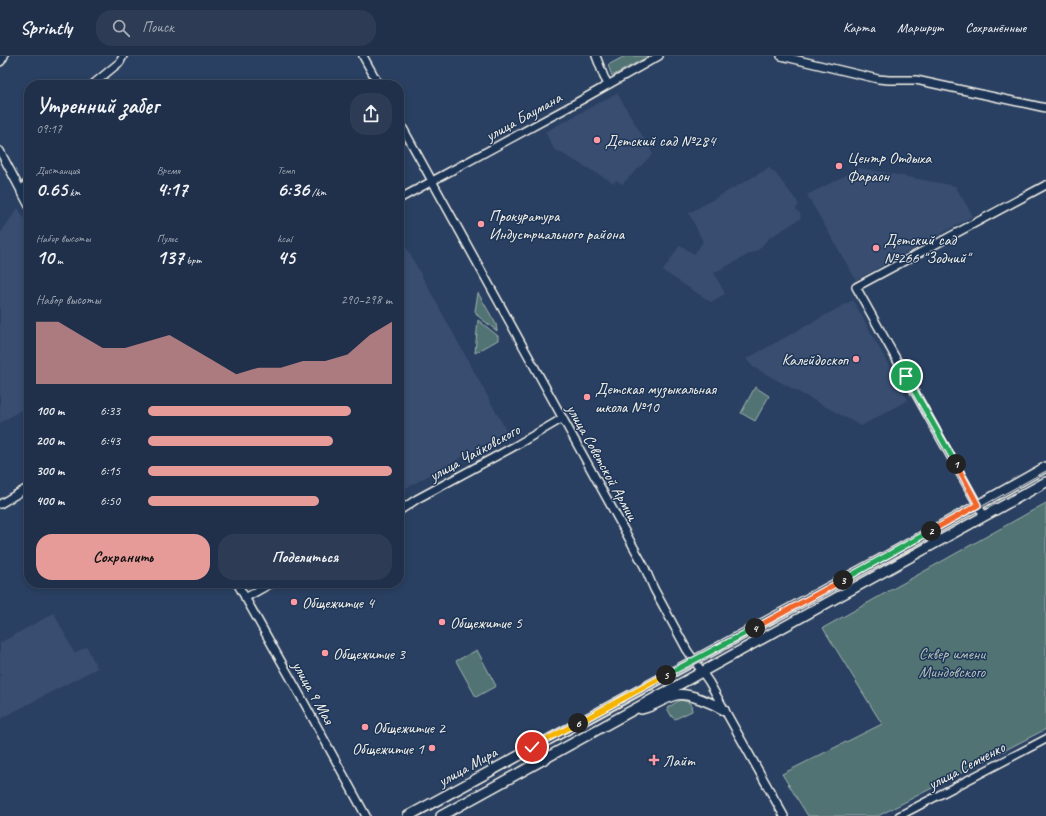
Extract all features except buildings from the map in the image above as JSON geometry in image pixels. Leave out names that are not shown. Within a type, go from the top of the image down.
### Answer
[{"type":"main road","points":[[0,61],[3,56]]},
{"type":"main road","name":"улица Мира","points":[[408,816],[694,661],[1046,467]]},
{"type":"main road","name":"улица Мира","points":[[441,816],[1046,482]]},
{"type":"main road","points":[[634,710],[651,707],[677,694],[685,695],[716,705],[724,710]]},
{"type":"street","points":[[98,80],[120,62],[123,56]]},
{"type":"street","points":[[363,56],[376,80]]},
{"type":"street","points":[[596,56],[608,84]]},
{"type":"street","name":"улица Баумана","points":[[404,196],[659,56]]},
{"type":"street","points":[[781,56],[878,79],[916,80],[1046,108]]},
{"type":"street","name":"улица Советской Армии","points":[[404,130],[644,566],[654,589],[687,650],[702,672],[784,816]]},
{"type":"street","points":[[0,151],[24,196]]},
{"type":"street","points":[[984,516],[856,287],[1046,185]]},
{"type":"street","name":"улица Чайковского","points":[[404,508],[417,499],[516,446],[563,418]]},
{"type":"street","points":[[0,504],[24,490]]},
{"type":"street","name":"улица 9 Мая","points":[[240,588],[366,816]]},
{"type":"street","points":[[245,598],[263,588]]},
{"type":"street","name":"улица Семченко","points":[[900,816],[1046,739]]},
{"type":"shaded area","name":"Детский сад №284","points":[[617,93],[653,154],[622,184],[616,180],[614,183],[554,149],[545,132]]},
{"type":"shaded area","points":[[769,168],[776,174],[799,204],[796,209],[801,215],[800,219],[769,238],[759,249],[714,273],[725,294],[711,302],[663,271],[680,245],[694,254],[703,242],[689,213]]},
{"type":"shaded area","name":"Детский сад №266 \"Зодчий\"","points":[[860,168],[955,186],[973,216],[856,280],[807,195]]},
{"type":"shaded area","points":[[18,208],[24,218],[24,408],[0,423],[0,234]]},
{"type":"shaded area","points":[[404,243],[507,432],[404,489]]},
{"type":"shaded area","points":[[853,300],[908,400],[861,426],[753,367],[746,359]]},
{"type":"shaded area","points":[[54,613],[74,653],[87,647],[97,668],[0,719],[0,643]]},
{"type":"green space","points":[[625,56],[649,56],[612,76],[608,65]]},
{"type":"green space","points":[[478,293],[496,324],[497,331],[478,316],[475,311]]},
{"type":"green space","points":[[478,320],[498,336],[498,340],[475,353]]},
{"type":"green space","points":[[755,387],[769,396],[755,421],[741,413]]},
{"type":"green space","name":"Сквер имени Миндовского","points":[[1046,503],[1046,729],[878,816],[808,816],[782,774],[882,724],[823,628]]},
{"type":"green space","points":[[477,650],[496,686],[476,697],[456,661]]},
{"type":"green space","points":[[680,700],[688,702],[691,705],[692,711],[675,719],[672,717],[667,708]]},
{"type":"tram line","points":[[420,816],[1046,471]]},
{"type":"place","name":"Детский сад №284","points":[[597,140]]},
{"type":"place","name":"Центр Отдыха Фараон","points":[[839,166]]},
{"type":"place","name":"Прокуратура Индустриального района","points":[[481,224]]},
{"type":"place","name":"Детский сад №266 \"Зодчий\"","points":[[876,248]]},
{"type":"place","name":"Калейдоскоп","points":[[856,359]]},
{"type":"place","name":"Детская музыкальная школа №10","points":[[587,397]]},
{"type":"place","name":"Общежитие 4","points":[[294,602]]},
{"type":"place","name":"Общежитие 5","points":[[442,622]]},
{"type":"place","name":"Общежитие 3","points":[[325,653]]},
{"type":"place","name":"Общежитие 2","points":[[365,727]]},
{"type":"place","name":"Общежитие 1","points":[[432,748]]},
{"type":"place","name":"Лайт","points":[[654,760]]},
{"type":"route","points":[[532,747],[694,661],[978,505],[906,376]]}]
